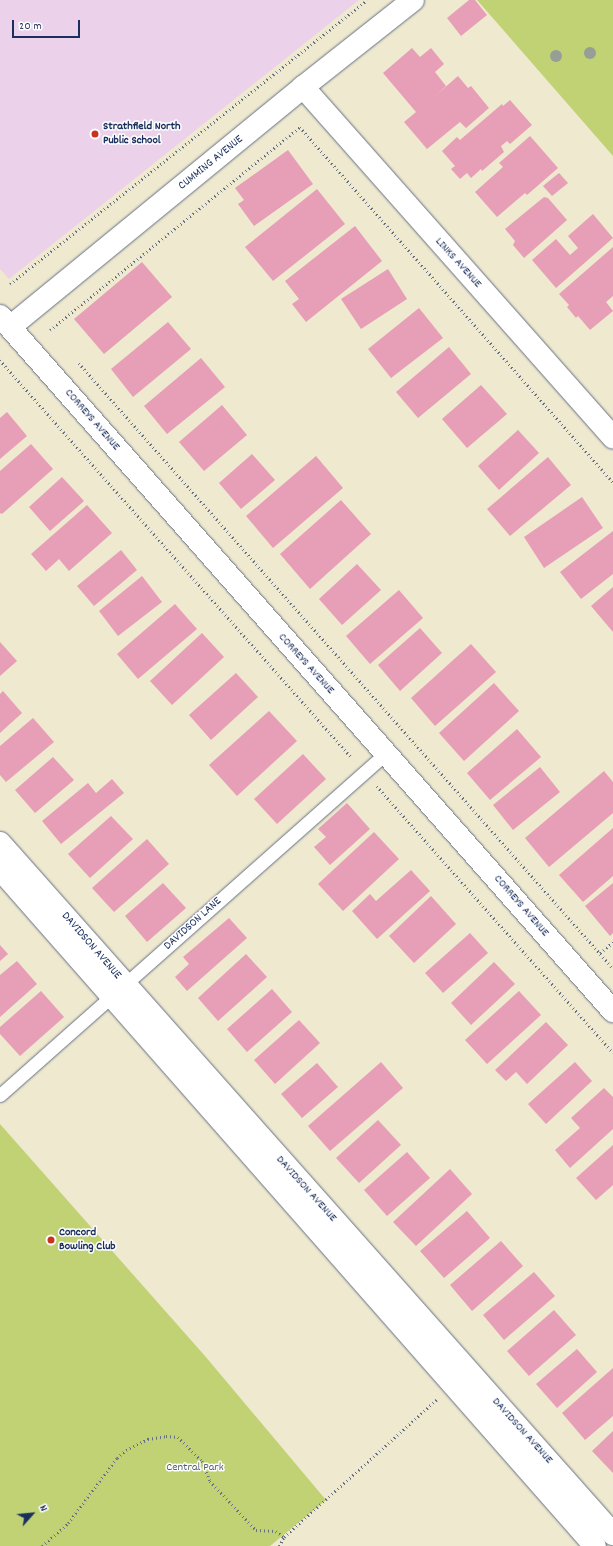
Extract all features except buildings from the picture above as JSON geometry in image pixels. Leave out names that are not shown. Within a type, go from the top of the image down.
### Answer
[{"type":"street","name":"CUMMING AVENUE","points":[[5,321],[413,0]]},
{"type":"street","name":"LINKS AVENUE","points":[[303,87],[613,438]]},
{"type":"street","name":"CORREYS AVENUE","points":[[5,321],[613,1011]]},
{"type":"street","name":"DAVIDSON AVENUE","points":[[0,843],[118,990],[595,1546]]},
{"type":"street","name":"DAVIDSON AVENUE","points":[[0,869],[118,990],[613,1534]]},
{"type":"lane","name":"DAVIDSON LANE","points":[[0,1095],[386,753]]},
{"type":"path","points":[[10,284],[367,0]]},
{"type":"path","points":[[50,330],[300,127],[613,482]]},
{"type":"path","points":[[0,360],[613,1052]]},
{"type":"path","points":[[79,363],[613,968]]},
{"type":"path","points":[[600,953],[613,942]]},
{"type":"path","points":[[280,1546],[284,1537],[438,1399]]},
{"type":"path","points":[[42,1546],[68,1523],[117,1458],[126,1450],[148,1439],[166,1436],[178,1437],[202,1460],[210,1481],[256,1530],[276,1531],[284,1537]]},
{"type":"shaded area","name":"Strathfield North Public School","points":[[0,0],[359,0],[9,279],[0,269]]},
{"type":"green space","points":[[477,0],[613,0],[613,156]]},
{"type":"green space","name":"Central Park","points":[[0,1124],[205,1356],[326,1500],[270,1546],[0,1546]]},
{"type":"place","name":"Strathfield North Public School","points":[[95,134]]},
{"type":"place","name":"Concord Bowling Club","points":[[51,1240]]}]
